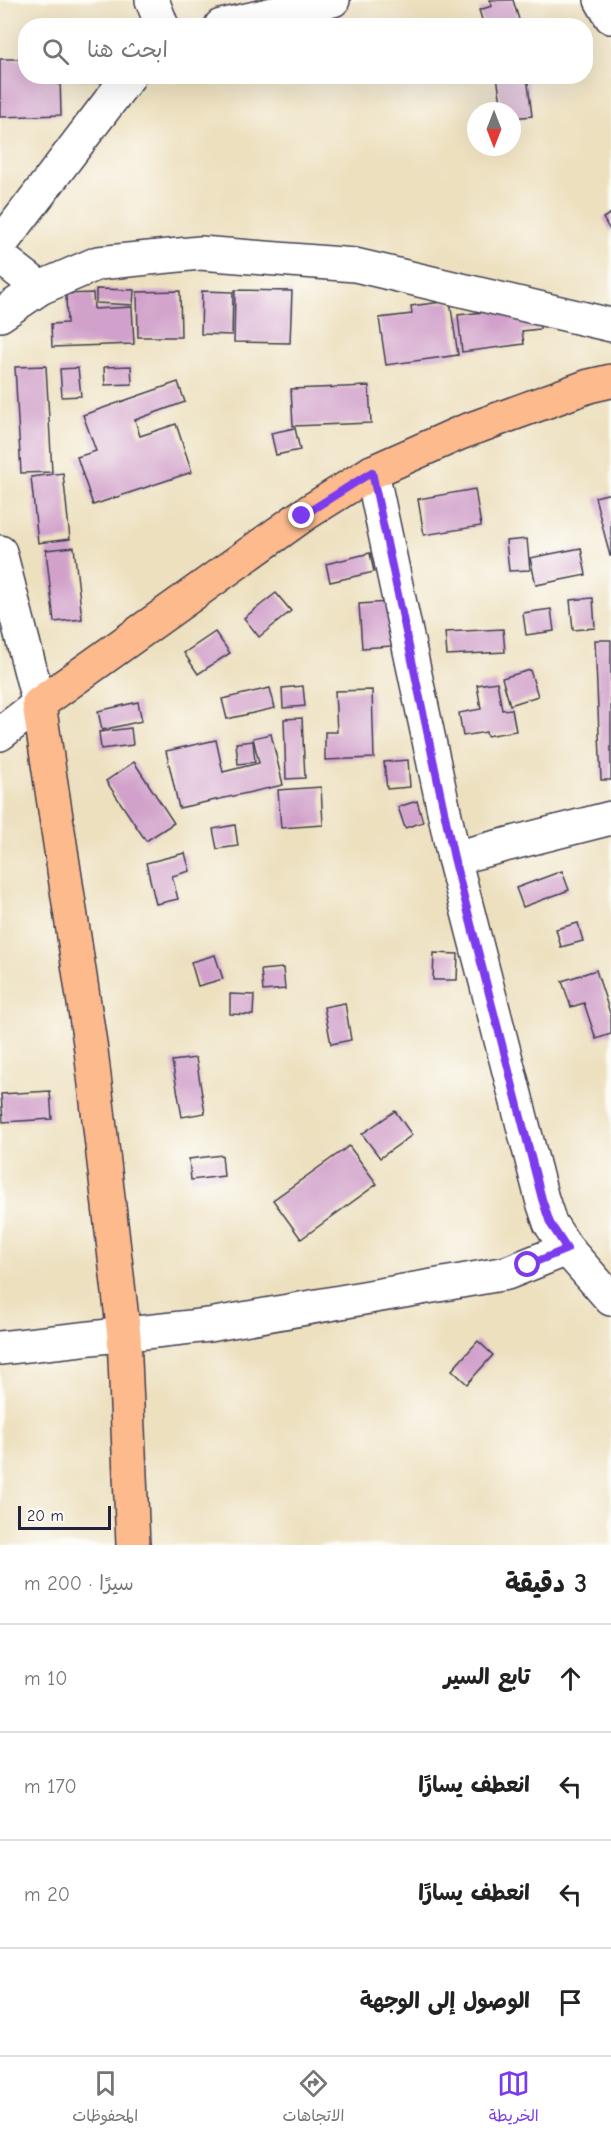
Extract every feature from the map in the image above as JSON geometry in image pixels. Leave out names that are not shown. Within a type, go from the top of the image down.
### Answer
[{"type":"main road","points":[[133,1545],[124,1336],[91,1050],[39,704],[302,516],[372,472],[460,433],[589,386],[611,381]]},
{"type":"street","points":[[152,0],[159,18]]},
{"type":"street","points":[[255,18],[333,0]]},
{"type":"street","points":[[600,0],[611,17]]},
{"type":"street","points":[[0,245],[123,84]]},
{"type":"street","points":[[0,315],[40,288],[98,263],[200,253],[355,266],[611,325]]},
{"type":"street","points":[[0,257],[40,288]]},
{"type":"street","points":[[372,472],[454,858],[542,1199],[550,1223],[567,1249],[611,1299]]},
{"type":"street","points":[[0,552],[39,704],[0,734]]},
{"type":"street","points":[[454,858],[611,818]]},
{"type":"street","points":[[0,1348],[209,1325],[507,1273],[567,1249]]},
{"type":"building","points":[[490,0],[513,0],[519,18],[482,18],[479,10],[492,6]]},
{"type":"building","points":[[0,59],[18,59],[18,84],[60,84],[61,115],[0,117]]},
{"type":"building","points":[[498,84],[528,84],[532,116],[521,117],[521,102],[501,102]]},
{"type":"building","points":[[611,213],[611,232],[603,218]]},
{"type":"building","points":[[96,289],[134,290],[133,305],[96,303]]},
{"type":"building","points":[[235,290],[292,291],[290,343],[234,342]]},
{"type":"building","points":[[180,291],[181,337],[138,337],[137,292]]},
{"type":"building","points":[[202,291],[233,292],[232,335],[201,334]]},
{"type":"building","points":[[93,293],[94,309],[132,307],[134,344],[52,347],[51,324],[67,323],[66,294]]},
{"type":"building","points":[[450,301],[458,355],[386,365],[379,318],[412,314],[411,306]]},
{"type":"building","points":[[538,306],[540,329],[522,331],[524,344],[462,352],[458,315]]},
{"type":"building","points":[[46,366],[52,472],[21,473],[15,367]]},
{"type":"building","points":[[131,366],[132,384],[105,385],[104,367]]},
{"type":"building","points":[[78,368],[81,396],[62,397],[60,369]]},
{"type":"building","points":[[178,382],[185,402],[135,420],[140,436],[176,424],[192,472],[93,505],[77,457],[96,451],[83,415]]},
{"type":"building","points":[[369,386],[371,423],[293,426],[291,389]]},
{"type":"building","points":[[295,428],[300,450],[276,455],[271,433]]},
{"type":"building","points":[[63,473],[70,539],[38,543],[31,477]]},
{"type":"building","points":[[475,489],[481,526],[424,535],[418,499]]},
{"type":"building","points":[[611,493],[611,556],[610,556],[595,497]]},
{"type":"building","points":[[527,539],[530,570],[509,571],[506,541]]},
{"type":"building","points":[[74,547],[82,619],[54,622],[46,550]]},
{"type":"building","points":[[581,548],[586,575],[536,585],[530,558]]},
{"type":"building","points":[[370,553],[374,572],[330,582],[326,564]]},
{"type":"building","points":[[276,593],[291,611],[259,637],[244,618]]},
{"type":"building","points":[[593,598],[595,628],[573,630],[570,600]]},
{"type":"building","points":[[389,602],[392,646],[362,648],[359,604]]},
{"type":"building","points":[[551,609],[554,631],[526,635],[523,613]]},
{"type":"building","points":[[503,629],[505,652],[447,655],[445,632]]},
{"type":"building","points":[[215,632],[230,653],[198,674],[184,653]]},
{"type":"building","points":[[595,640],[611,640],[611,780],[601,780]]},
{"type":"building","points":[[530,670],[538,696],[510,705],[502,678]]},
{"type":"building","points":[[497,682],[502,710],[512,709],[516,731],[487,736],[486,732],[463,736],[459,713],[481,709],[477,685]]},
{"type":"building","points":[[303,686],[305,706],[283,708],[282,688]]},
{"type":"building","points":[[270,688],[275,708],[227,719],[222,699]]},
{"type":"building","points":[[372,690],[374,758],[325,760],[325,732],[337,732],[335,691]]},
{"type":"building","points":[[138,702],[142,721],[102,730],[98,711]]},
{"type":"building","points":[[302,718],[305,778],[286,779],[284,719]]},
{"type":"building","points":[[131,728],[133,745],[101,749],[99,732]]},
{"type":"building","points":[[271,734],[283,785],[179,808],[166,751],[216,740],[223,772],[259,763],[253,738]]},
{"type":"building","points":[[253,741],[255,762],[238,764],[236,743]]},
{"type":"building","points":[[408,760],[410,787],[387,789],[384,762]]},
{"type":"building","points":[[134,762],[174,823],[146,841],[106,781]]},
{"type":"building","points":[[321,787],[323,825],[281,828],[278,790]]},
{"type":"building","points":[[417,801],[423,822],[405,828],[398,807]]},
{"type":"building","points":[[235,825],[238,846],[217,849],[213,829]]},
{"type":"building","points":[[185,853],[190,871],[172,876],[178,899],[156,904],[146,863]]},
{"type":"building","points":[[562,871],[569,890],[523,907],[516,888]]},
{"type":"building","points":[[578,923],[583,941],[561,947],[556,929]]},
{"type":"building","points":[[434,953],[458,954],[457,980],[433,980]]},
{"type":"building","points":[[215,955],[223,979],[198,986],[191,962]]},
{"type":"building","points":[[283,968],[285,989],[263,991],[261,970]]},
{"type":"building","points":[[596,970],[611,1016],[611,1034],[596,1039],[584,1003],[571,1007],[562,981]]},
{"type":"building","points":[[230,994],[254,995],[253,1015],[230,1014]]},
{"type":"building","points":[[345,1003],[351,1040],[331,1044],[324,1007]]},
{"type":"building","points":[[196,1058],[205,1113],[182,1117],[172,1061]]},
{"type":"building","points":[[50,1091],[52,1119],[3,1122],[1,1094]]},
{"type":"building","points":[[395,1111],[412,1135],[380,1158],[362,1134]]},
{"type":"building","points":[[349,1146],[377,1184],[301,1239],[273,1200]]},
{"type":"building","points":[[222,1155],[224,1176],[191,1180],[189,1159]]},
{"type":"building","points":[[478,1341],[493,1355],[467,1384],[452,1370]]},
{"type":"route","points":[[302,516],[372,472],[454,858],[542,1199],[550,1223],[567,1249],[528,1265]]}]
